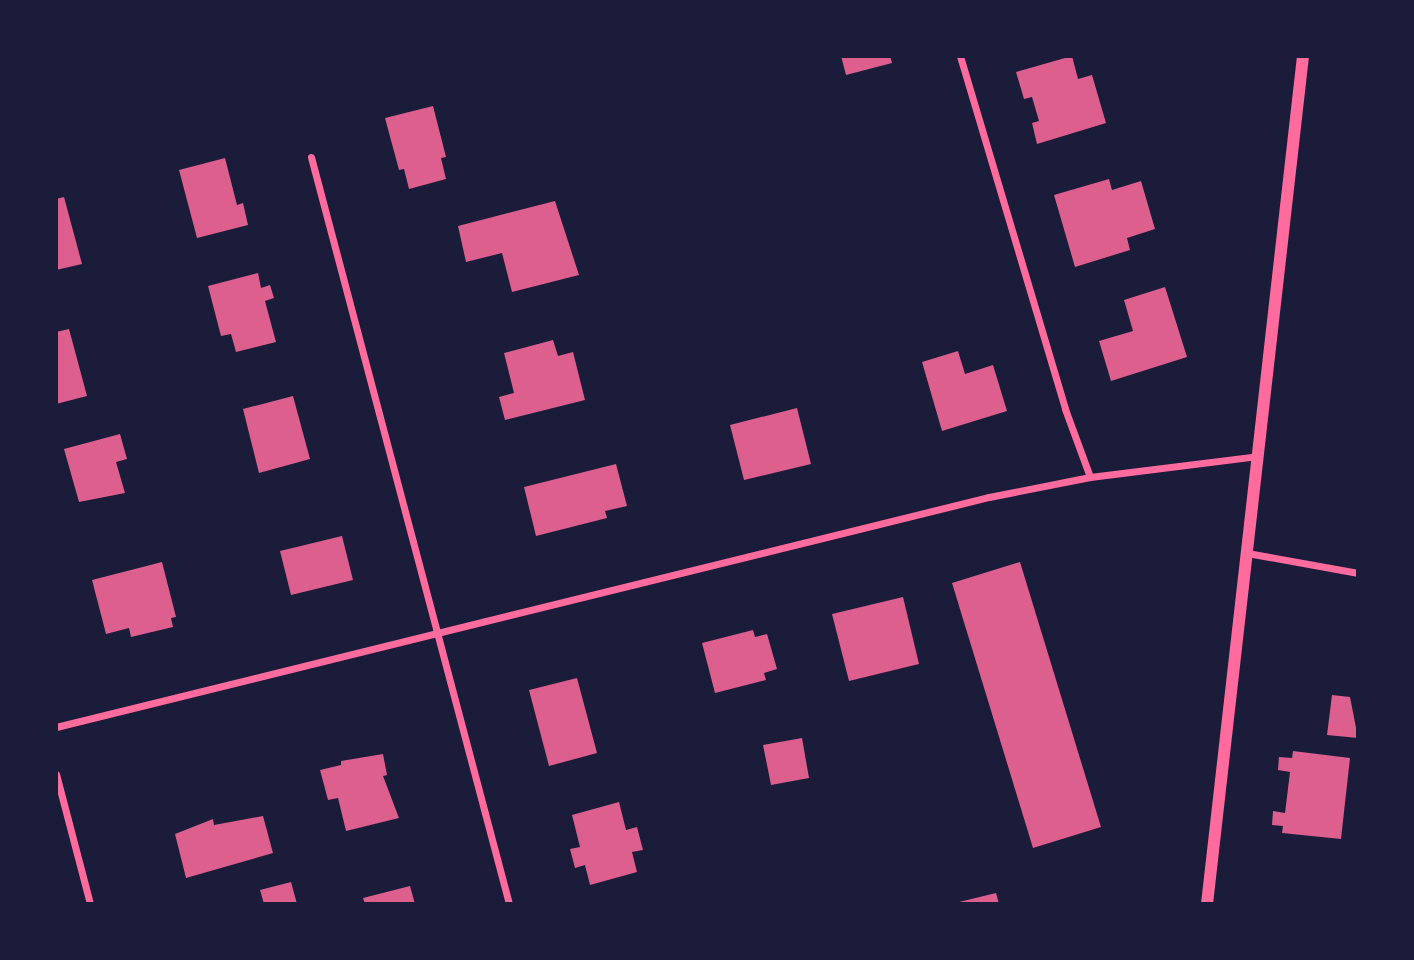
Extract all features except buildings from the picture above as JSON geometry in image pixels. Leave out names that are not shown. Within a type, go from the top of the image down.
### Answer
[{"type":"street","points":[[960,56],[1065,409],[1090,477]]},
{"type":"street","points":[[1207,904],[1303,56]]},
{"type":"street","points":[[311,157],[440,634],[509,904]]},
{"type":"street","points":[[56,727],[989,497],[1090,477],[1258,456]]},
{"type":"street","points":[[1247,553],[1358,573]]},
{"type":"street","points":[[56,774],[90,904]]}]
